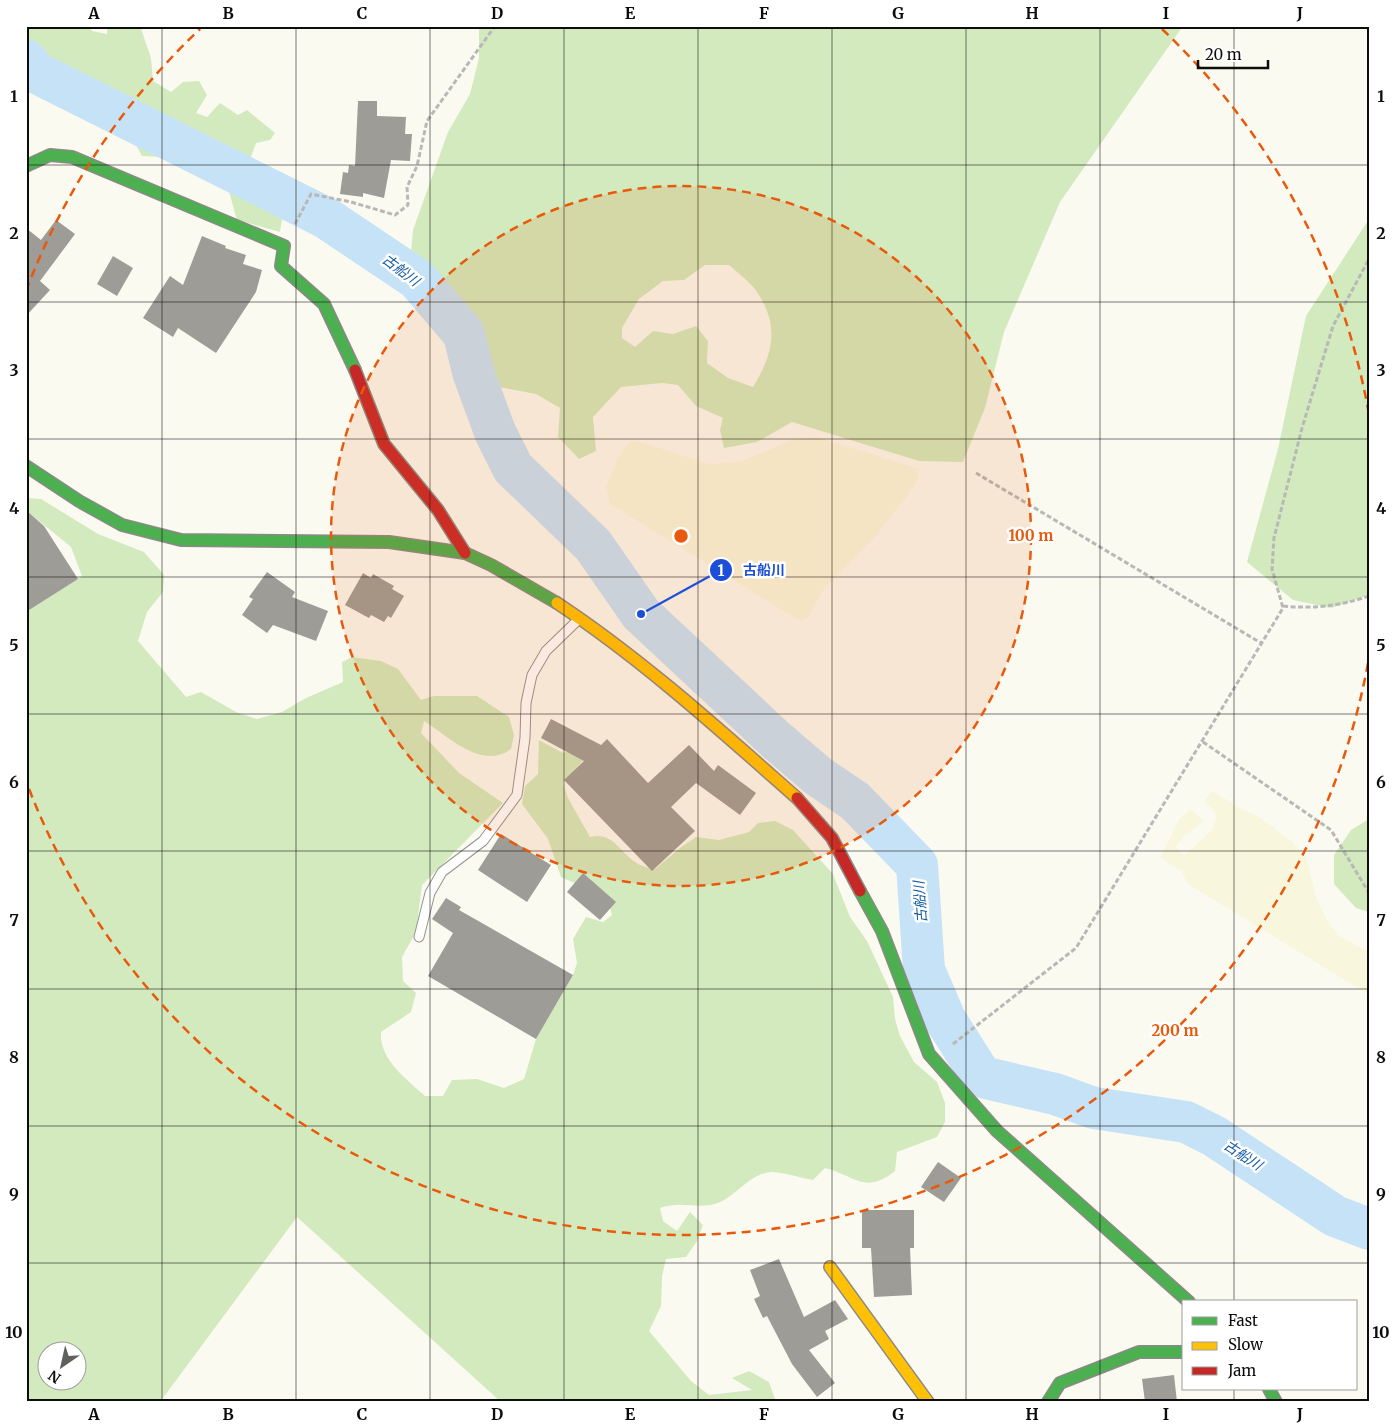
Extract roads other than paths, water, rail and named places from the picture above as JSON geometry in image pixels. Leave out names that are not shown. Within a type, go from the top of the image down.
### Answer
[{"type":"street","points":[[26,166],[50,155],[72,157],[284,246],[280,266],[324,304],[351,361],[384,444],[438,510],[465,553]]},
{"type":"street","points":[[26,466],[79,501],[122,526],[181,540],[389,542],[465,553],[547,596],[580,618],[692,706],[800,801],[832,838],[882,932],[929,1054],[997,1131],[1186,1300]]},
{"type":"street","points":[[830,1267],[928,1402]]},
{"type":"street","points":[[1048,1402],[1060,1383],[1140,1352],[1182,1352]]},
{"type":"street","points":[[1270,1390],[1276,1402]]},
{"type":"lane","points":[[419,936],[430,893],[442,872],[482,842],[517,795],[525,738],[526,703],[532,675],[546,651],[580,618]]},
{"type":"waterway","name":"古船川","points":[[26,60],[35,72],[326,218],[417,279],[464,334],[473,372],[495,432],[513,468],[593,545],[641,614],[776,740],[818,776],[855,801],[917,865],[924,970],[945,1019],[979,1073],[986,1078],[1055,1094],[1094,1108],[1186,1122],[1214,1136],[1335,1216],[1369,1229]]},
{"type":"place","name":"古船川","points":[[641,614]]}]
